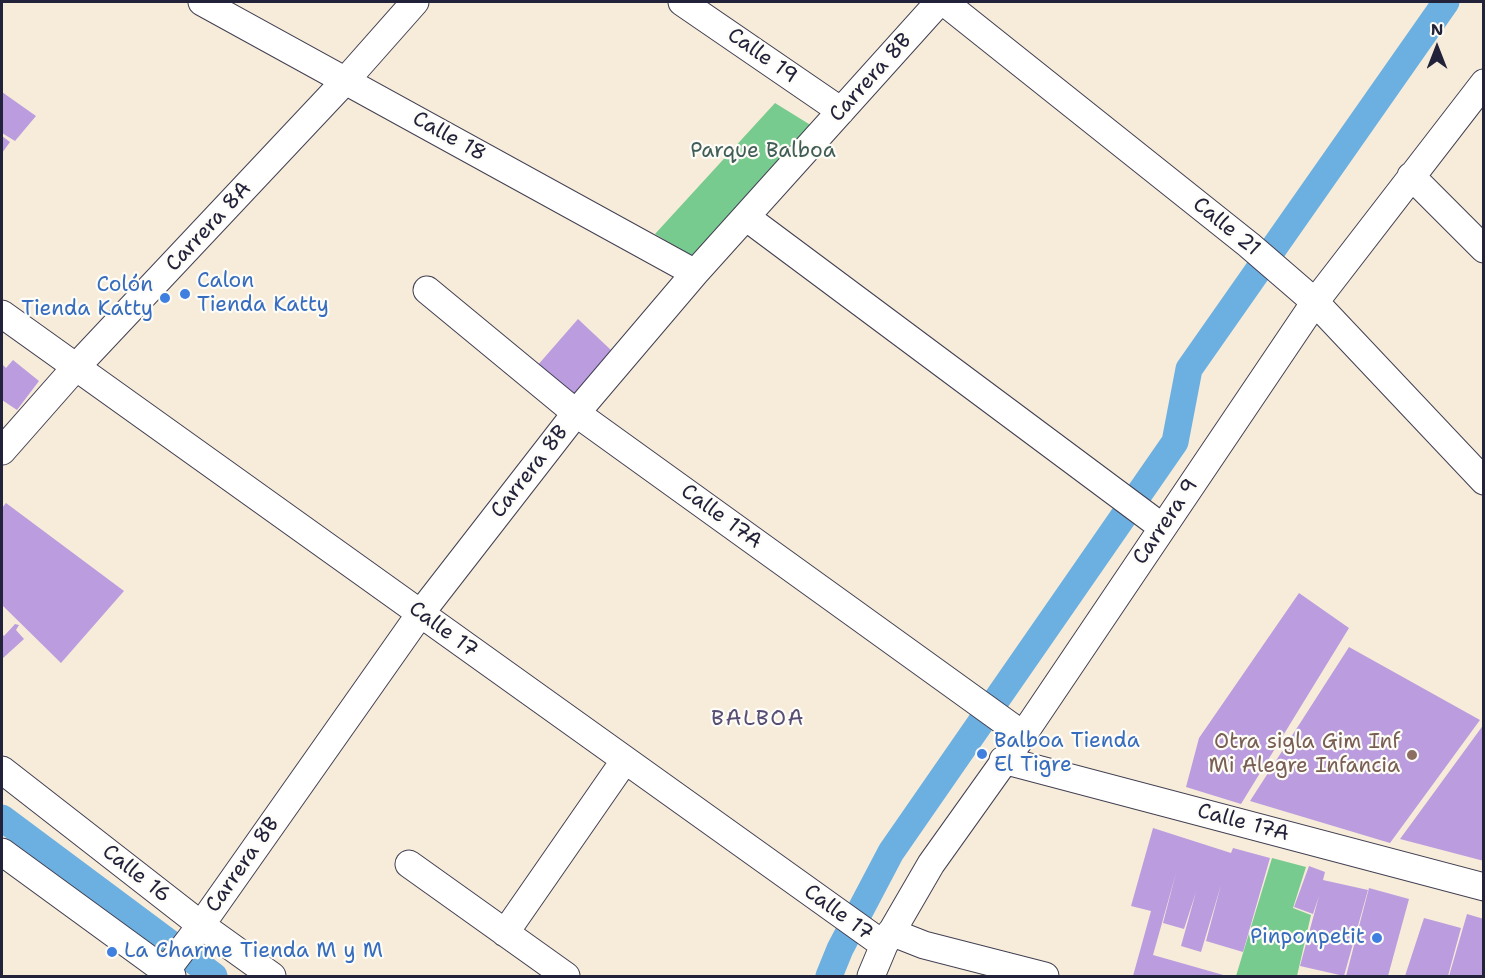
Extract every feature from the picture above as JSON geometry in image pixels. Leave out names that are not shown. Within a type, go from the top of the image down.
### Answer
[{"type":"street","name":"Calle 18","points":[[202,2],[695,273]]},
{"type":"street","name":"Carrera 8A","points":[[2,451],[76,367],[346,80],[414,2]]},
{"type":"street","name":"Calle 19","points":[[682,2],[842,111]]},
{"type":"street","name":"Carrera 8B","points":[[168,971],[420,614],[576,413],[695,273],[939,2]]},
{"type":"street","name":"Calle 21","points":[[944,2],[1249,245],[1316,302],[1484,481]]},
{"type":"street","name":"Carrera 9","points":[[871,976],[880,936],[1003,760],[1014,728],[1146,515],[1316,302],[1484,83]]},
{"type":"street","points":[[1411,176],[1484,249]]},
{"type":"street","points":[[746,218],[1146,515]]},
{"type":"street","name":"Calle 17A","points":[[426,290],[576,413],[1014,728]]},
{"type":"street","name":"Calle 17","points":[[2,314],[833,910],[880,936],[1045,976]]},
{"type":"street","points":[[505,933],[625,760]]},
{"type":"street","name":"Calle 17A","points":[[1003,760],[1484,887]]},
{"type":"street","name":"Calle 16","points":[[2,770],[196,931],[272,976]]},
{"type":"street","points":[[2,852],[168,971]]},
{"type":"street","points":[[409,864],[566,976]]},
{"type":"green space","name":"Parque Balboa","points":[[775,103],[817,129],[697,260],[655,234]]},
{"type":"green space","points":[[1272,858],[1306,867],[1293,908],[1311,915],[1297,976],[1236,976]]},
{"type":"building","points":[[2,92],[36,116],[15,141],[2,133]]},
{"type":"building","points":[[2,136],[10,142],[2,153]]},
{"type":"building","points":[[578,319],[611,350],[572,397],[537,366]]},
{"type":"building","points":[[13,360],[39,381],[17,410],[2,400],[2,364],[6,368]]},
{"type":"building","points":[[6,503],[124,591],[61,663],[2,605],[2,508]]},
{"type":"building","points":[[1299,593],[1349,628],[1241,804],[1186,787],[1199,738]]},
{"type":"building","points":[[15,624],[19,625],[16,630],[24,639],[2,659],[2,634],[4,636]]},
{"type":"building","points":[[1349,647],[1480,720],[1390,843],[1250,801]]},
{"type":"building","points":[[1484,724],[1484,861],[1400,839]]},
{"type":"building","points":[[1153,828],[1231,853],[1233,848],[1270,858],[1243,952],[1206,941],[1221,885],[1201,952],[1181,946],[1196,892],[1184,929],[1163,923],[1176,873],[1153,955],[1227,976],[1133,976],[1151,911],[1131,906]]},
{"type":"building","points":[[1309,866],[1325,872],[1323,880],[1368,890],[1344,976],[1300,966],[1319,896],[1313,914],[1294,907]]},
{"type":"building","name":"Pinponpetit","points":[[1369,888],[1409,899],[1388,976],[1346,976]]},
{"type":"building","points":[[1467,914],[1484,919],[1484,976],[1449,976]]},
{"type":"building","points":[[1424,918],[1461,928],[1448,976],[1405,976]]},
{"type":"waterway","points":[[829,976],[840,949],[891,852],[1175,442],[1189,369],[1446,2]]},
{"type":"waterway","points":[[2,818],[214,976]]},
{"type":"place","name":"Calon Tienda Katty","points":[[185,294]]},
{"type":"place","name":"Colón Tienda Katty","points":[[165,298]]},
{"type":"place","name":"Balboa Tienda El Tigre","points":[[982,754]]},
{"type":"place","name":"Otra sigla Gim Inf Mi Alegre Infancia","points":[[1412,755]]},
{"type":"place","name":"Pinponpetit","points":[[1377,938]]},
{"type":"place","name":"La Charme Tienda M y M","points":[[112,952]]},
{"type":"district","name":"BALBOA","points":[[758,719]]}]
